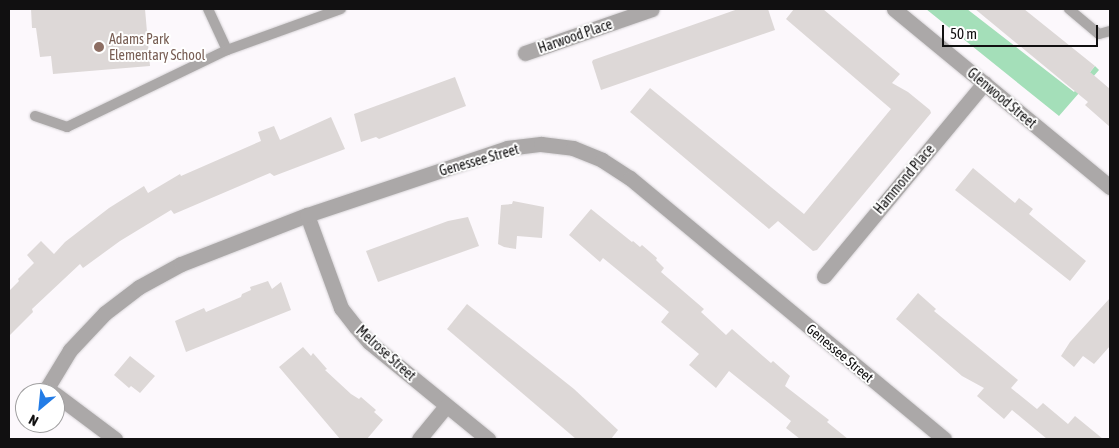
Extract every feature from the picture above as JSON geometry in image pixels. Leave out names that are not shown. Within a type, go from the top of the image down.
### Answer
[{"type":"street","name":"Harwood Place","points":[[525,53],[652,9]]},
{"type":"street","name":"Glenwood Street","points":[[894,9],[1110,187]]},
{"type":"street","name":"Hammond Place","points":[[824,276],[984,83]]},
{"type":"street","name":"Genessee Street","points":[[50,383],[70,350],[105,313],[138,287],[181,264],[307,215],[508,148],[541,144],[573,148],[602,160],[630,178],[944,439]]},
{"type":"street","name":"Melrose Street","points":[[307,215],[341,308],[369,342],[488,439]]},
{"type":"street","name":"Genessee Street","points":[[65,402],[115,439]]},
{"type":"street","points":[[419,439],[446,406]]},
{"type":"lane","points":[[208,9],[227,50]]},
{"type":"lane","points":[[310,9],[314,19]]},
{"type":"lane","points":[[35,116],[67,127],[227,50],[341,9]]},
{"type":"lane","points":[[1069,9],[1099,34],[1110,31]]},
{"type":"green space","points":[[926,9],[967,9],[1074,92],[1095,66],[1099,70],[1059,116]]},
{"type":"building","name":"Adams Park Elementary School","points":[[31,9],[145,9],[150,66],[53,74],[51,56],[40,57],[36,28],[32,28]]},
{"type":"building","points":[[738,9],[768,9],[775,30],[601,90],[593,60]]},
{"type":"building","points":[[794,9],[823,9],[900,74],[892,83],[908,92],[930,110],[931,113],[817,250],[813,251],[778,221],[769,229],[630,112],[650,88],[804,214],[891,109],[786,19]]},
{"type":"building","points":[[975,9],[1024,9],[1095,66],[1090,72],[1110,89],[1110,127],[1085,105],[1088,102]]},
{"type":"building","points":[[455,77],[466,106],[379,139],[376,137],[361,142],[354,114]]},
{"type":"building","points":[[331,117],[345,149],[274,176],[270,173],[174,214],[171,210],[120,241],[83,268],[80,264],[32,309],[33,312],[9,336],[9,291],[34,263],[27,255],[41,241],[54,254],[65,242],[109,208],[144,186],[148,193],[180,174],[181,176],[261,141],[258,132],[274,126],[280,140]]},
{"type":"building","points":[[973,168],[1015,203],[1019,198],[1033,209],[1029,214],[1086,261],[1070,281],[955,190]]},
{"type":"building","points":[[513,201],[544,207],[542,238],[517,236],[516,249],[498,244],[501,205],[512,204]]},
{"type":"building","points":[[591,209],[632,242],[640,247],[642,245],[657,258],[656,260],[664,268],[661,272],[704,309],[701,312],[726,335],[732,329],[771,363],[773,361],[790,376],[785,386],[829,420],[827,422],[848,439],[800,439],[786,428],[791,421],[729,371],[716,388],[689,365],[699,354],[661,322],[669,312],[603,258],[600,262],[569,235]]},
{"type":"building","points":[[468,217],[479,246],[378,282],[366,251],[448,221]]},
{"type":"building","points":[[268,281],[272,289],[281,282],[291,310],[186,352],[175,321],[204,308],[206,312],[241,297],[242,294],[251,290],[250,287]]},
{"type":"building","points":[[918,293],[936,309],[934,311],[1018,380],[1011,388],[1037,409],[1043,403],[1068,424],[1075,416],[1103,439],[1047,439],[1012,410],[1004,419],[977,396],[984,388],[962,376],[896,319]]},
{"type":"building","points":[[1110,298],[1110,346],[1094,364],[1083,356],[1074,367],[1061,356],[1070,342]]},
{"type":"building","points":[[467,304],[574,389],[618,430],[611,439],[576,439],[447,329]]},
{"type":"building","points":[[303,347],[311,356],[313,353],[327,369],[325,370],[351,394],[359,399],[361,397],[376,410],[374,412],[383,420],[367,439],[340,439],[279,367]]},
{"type":"building","points":[[130,356],[155,376],[140,393],[131,386],[129,388],[114,375]]},
{"type":"place","name":"Adams Park Elementary School","points":[[99,47]]}]
